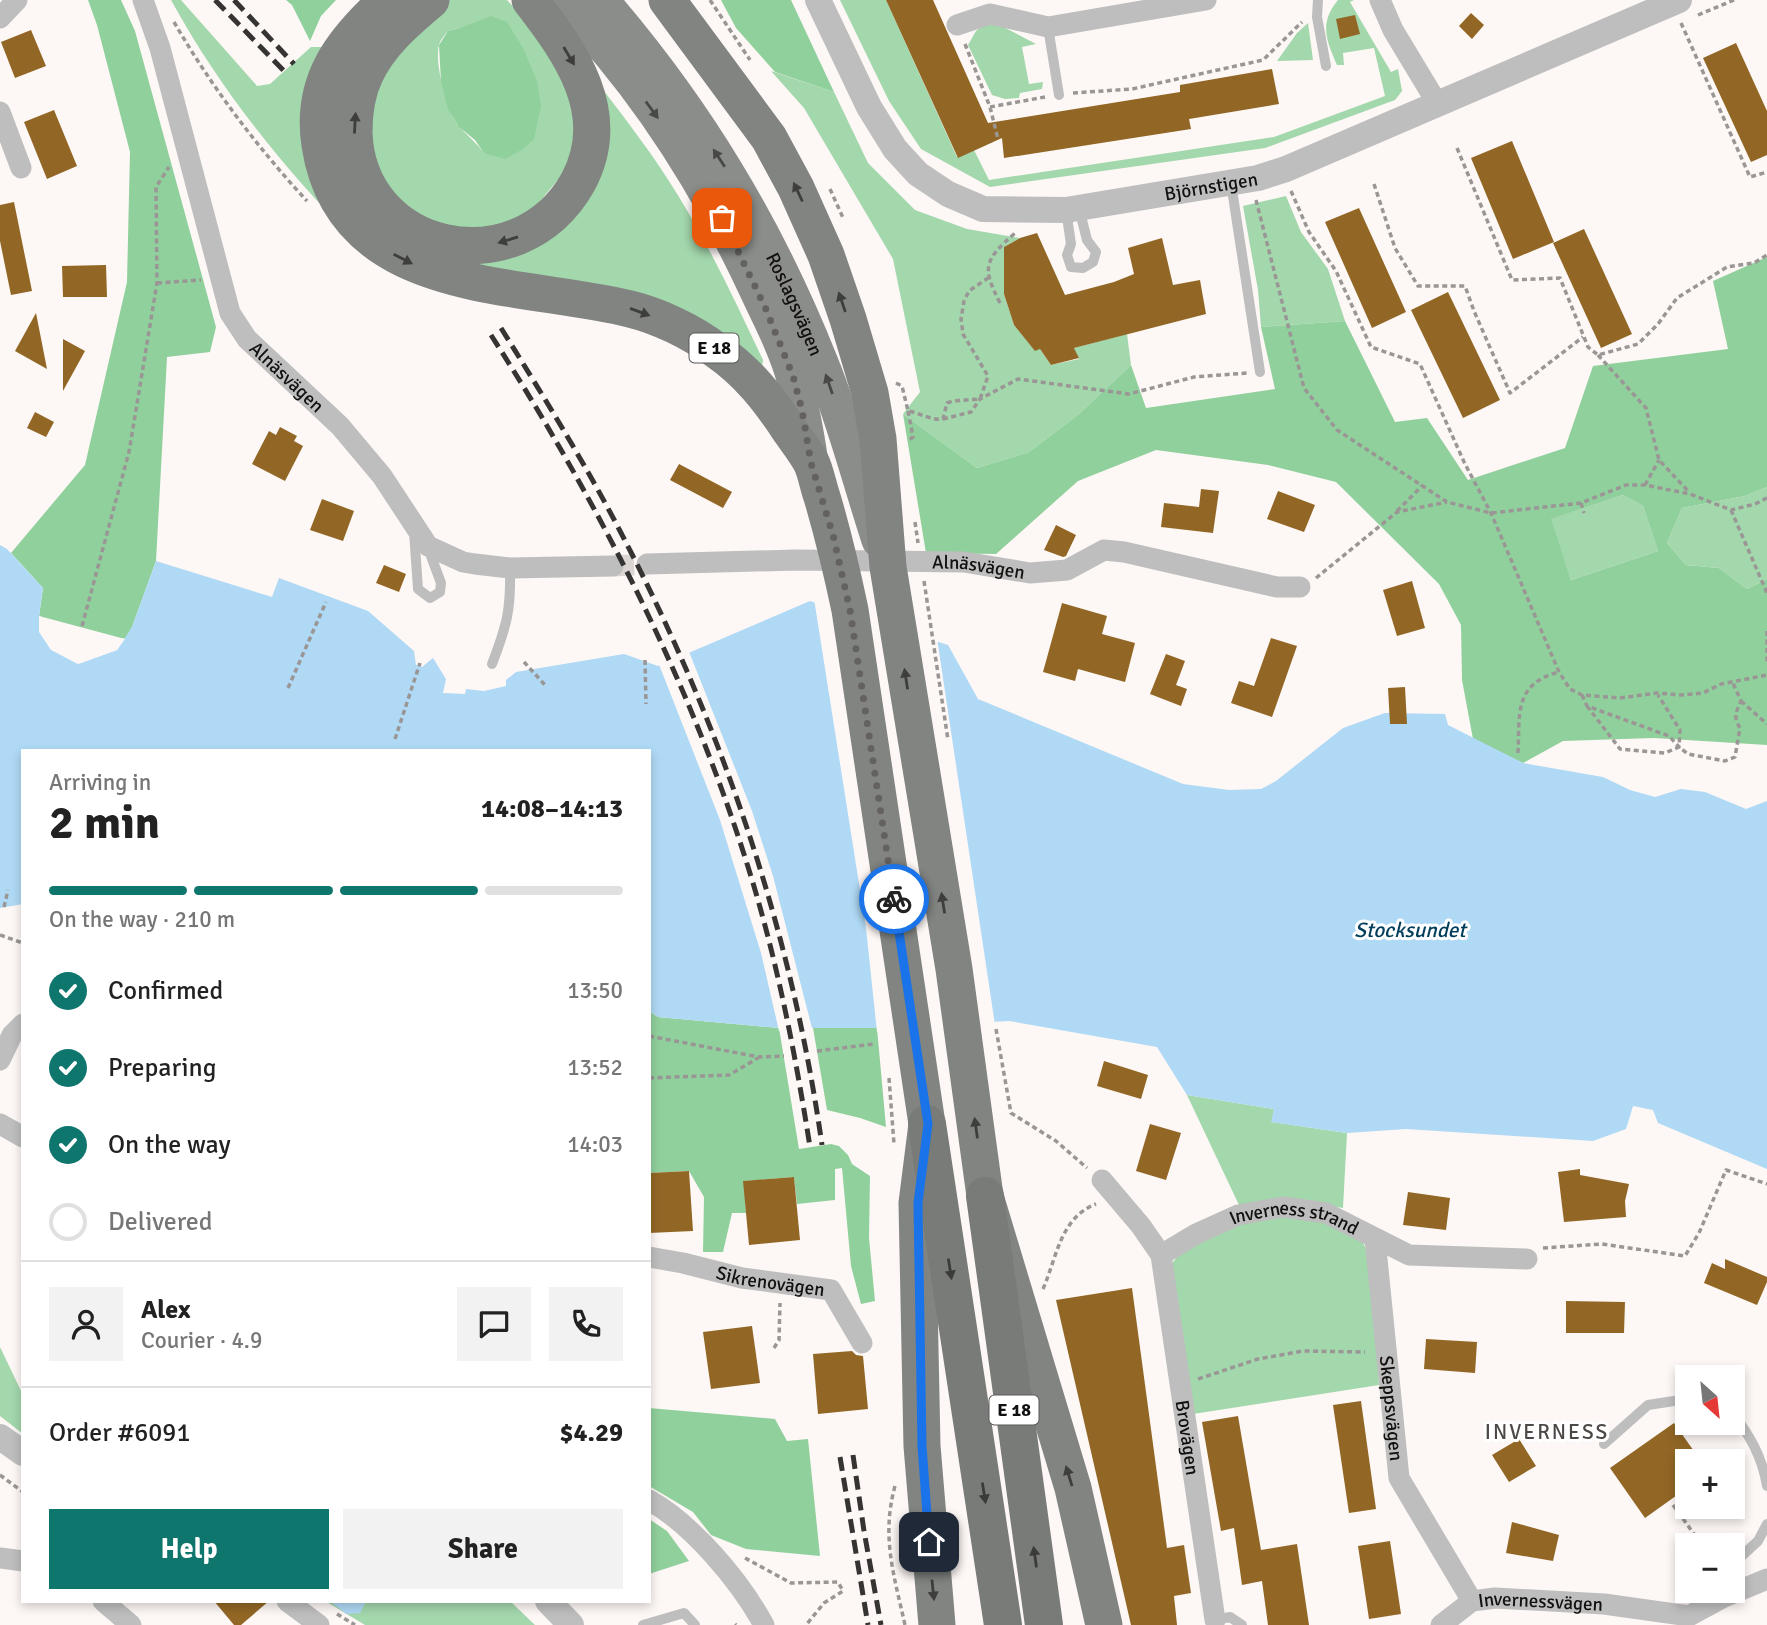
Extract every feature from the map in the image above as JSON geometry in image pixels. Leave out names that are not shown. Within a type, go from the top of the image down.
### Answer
[{"type":"highway","name":"E 18","points":[[387,0],[343,45],[333,60],[318,103],[317,131],[322,160],[332,187],[350,217],[375,243],[424,270],[485,285],[573,297],[634,309],[677,327],[715,349],[751,378],[811,463],[833,535],[850,610],[928,1124],[929,1202],[1003,1625]]},
{"type":"highway","points":[[431,0],[405,22],[381,49],[365,75],[354,118],[354,144],[359,164],[370,188],[388,212],[418,233],[469,246],[490,246],[526,234],[562,206],[582,174],[591,148],[590,104],[583,82],[571,58],[530,0]]},
{"type":"highway","name":"E 18","points":[[667,0],[769,138],[796,188],[826,254],[870,393],[879,443],[888,566],[954,969],[1044,1625]]},
{"type":"highway","points":[[985,1196],[1073,1489],[1104,1625]]},
{"type":"highway","points":[[929,1202],[922,1446],[937,1625]]},
{"type":"main road","name":"Roslagsvägen","points":[[562,0],[652,110],[709,196],[734,241],[793,376],[811,463]]},
{"type":"main road","name":"Roslagsvägen","points":[[601,0],[677,95],[734,181],[793,298],[817,353],[879,443]]},
{"type":"street","points":[[0,18],[17,0]]},
{"type":"street","name":"Alnäsvägen","points":[[143,0],[160,48],[230,313],[247,339],[340,426],[382,476],[428,546]]},
{"type":"street","name":"Björnstigen","points":[[818,0],[869,107],[895,149],[918,174],[948,194],[983,209],[1072,209],[1258,178],[1286,169],[1437,103],[1680,11]]},
{"type":"street","points":[[957,26],[985,7],[1048,27],[1206,0]]},
{"type":"street","points":[[1380,0],[1393,30],[1437,103]]},
{"type":"street","points":[[0,111],[21,168]]},
{"type":"street","points":[[428,546],[463,562],[510,568],[613,566]]},
{"type":"street","name":"Alnäsvägen","points":[[647,564],[796,560],[964,562],[1030,573],[1067,570],[1104,550],[1124,552],[1277,587],[1300,587]]},
{"type":"street","points":[[0,1060],[12,1035],[21,1026]]},
{"type":"street","points":[[0,1124],[21,1136]]},
{"type":"street","points":[[1102,1180],[1161,1255]]},
{"type":"street","name":"Inverness strand","points":[[1161,1255],[1196,1234],[1238,1215],[1283,1206],[1326,1213],[1409,1255],[1527,1259]]},
{"type":"street","name":"Skeppsvägen","points":[[1375,1238],[1399,1478],[1472,1601]]},
{"type":"street","name":"Brovägen","points":[[1161,1255],[1213,1622]]},
{"type":"street","name":"Sikrenovägen","points":[[651,1257],[742,1278],[831,1290],[862,1343]]},
{"type":"street","points":[[0,1437],[21,1452]]},
{"type":"street","points":[[651,1501],[669,1511],[715,1558],[742,1591],[764,1625]]},
{"type":"street","points":[[0,1558],[21,1562]]},
{"type":"street","name":"Invernessvägen","points":[[1745,1586],[1767,1579]]},
{"type":"street","name":"Invernessvägen","points":[[1441,1625],[1472,1601],[1495,1598],[1604,1604],[1682,1620],[1709,1603]]},
{"type":"street","points":[[105,1603],[131,1625]]},
{"type":"street","points":[[289,1603],[319,1625]]},
{"type":"street","points":[[550,1603],[571,1625]]},
{"type":"lane","points":[[1318,0],[1317,17],[1326,66]]},
{"type":"lane","points":[[1048,27],[1059,94]]},
{"type":"lane","points":[[1231,183],[1260,372]]},
{"type":"lane","points":[[1072,209],[1096,252],[1093,262],[1083,268],[1070,267],[1067,255],[1071,244],[1072,209]]},
{"type":"lane","points":[[414,526],[418,589],[430,598],[440,592],[441,583],[428,546]]},
{"type":"lane","points":[[492,664],[508,624],[510,568]]},
{"type":"lane","points":[[1604,1444],[1648,1405],[1675,1401]]},
{"type":"lane","points":[[1745,1431],[1763,1464],[1767,1486]]},
{"type":"lane","points":[[1745,1553],[1758,1541],[1767,1524]]},
{"type":"lane","points":[[643,1625],[684,1613],[695,1625]]},
{"type":"lane","name":"Brovägen","points":[[1213,1622],[1230,1617],[1242,1625]]},
{"type":"path","points":[[1680,11],[1750,177],[1767,172]]},
{"type":"path","points":[[990,107],[1059,94],[1132,89],[1263,60],[1300,22],[1317,17]]},
{"type":"path","points":[[957,26],[990,107],[998,139]]},
{"type":"path","points":[[1457,148],[1512,280],[1560,278],[1588,347],[1646,408],[1659,460],[1690,494]]},
{"type":"path","points":[[82,626],[129,452],[157,283],[156,187],[170,166]]},
{"type":"path","points":[[1286,169],[1296,206],[1309,232],[1336,271],[1371,347],[1420,364],[1465,464],[1491,513],[1559,672],[1570,689],[1581,695],[1620,698],[1657,694],[1681,695],[1703,693],[1721,684],[1767,675]]},
{"type":"path","points":[[1374,184],[1395,248],[1418,286],[1465,286],[1510,393],[1583,337]]},
{"type":"path","points":[[1255,195],[1304,388],[1337,430],[1447,502],[1491,513],[1581,503],[1626,485],[1645,485],[1690,494],[1731,510],[1767,501]]},
{"type":"path","points":[[1000,303],[988,278],[994,252],[1019,230]]},
{"type":"path","points":[[1598,355],[1638,344],[1658,324],[1676,298],[1727,267],[1754,263],[1767,254]]},
{"type":"path","points":[[908,411],[936,420],[943,419],[971,412],[980,399],[988,376],[963,334],[961,319],[969,291],[988,278]]},
{"type":"path","points":[[157,283],[210,280]]},
{"type":"path","points":[[943,419],[947,403],[980,399],[1018,379],[1129,394],[1194,377],[1260,372]]},
{"type":"path","points":[[879,443],[912,437],[902,386],[894,382]]},
{"type":"path","points":[[1645,485],[1659,460]]},
{"type":"path","points":[[1300,587],[1321,576],[1396,512],[1423,485]]},
{"type":"path","points":[[1396,512],[1447,502]]},
{"type":"path","points":[[1581,503],[1584,513]]},
{"type":"path","points":[[1731,510],[1767,593]]},
{"type":"path","points":[[288,688],[327,602]]},
{"type":"path","points":[[1767,631],[1767,663]]},
{"type":"path","points":[[645,660],[646,704]]},
{"type":"path","points":[[524,662],[545,685]]},
{"type":"path","points":[[395,739],[420,663]]},
{"type":"path","points":[[1518,753],[1521,701],[1529,686],[1543,676],[1559,672]]},
{"type":"path","points":[[1732,681],[1741,701],[1767,724]]},
{"type":"path","points":[[1657,694],[1680,730],[1679,747]]},
{"type":"path","points":[[1581,695],[1620,749],[1665,752],[1679,747]]},
{"type":"path","points":[[1587,706],[1669,736],[1688,754],[1725,761],[1735,757],[1740,728],[1735,714],[1741,701]]},
{"type":"path","points":[[4,907],[8,890]]},
{"type":"path","points":[[0,935],[21,942]]},
{"type":"path","points":[[996,1028],[1011,1113],[1056,1141],[1102,1180]]},
{"type":"path","points":[[651,1036],[759,1057],[784,1056]]},
{"type":"path","points":[[817,1051],[874,1044]]},
{"type":"path","points":[[651,1079],[729,1075],[759,1057]]},
{"type":"path","points":[[1527,1259],[1540,1248],[1602,1244],[1685,1256],[1699,1233],[1726,1170],[1767,1184]]},
{"type":"path","points":[[1041,1294],[1059,1244],[1073,1218],[1083,1209],[1103,1202],[1121,1202]]},
{"type":"path","points":[[774,1348],[779,1340],[780,1283]]},
{"type":"path","points":[[1180,1390],[1204,1376],[1258,1359],[1304,1351],[1365,1352],[1388,1357]]},
{"type":"path","points":[[0,1475],[21,1491]]},
{"type":"path","points":[[1673,1505],[1693,1533]]},
{"type":"path","points":[[890,1551],[903,1548]]},
{"type":"path","points":[[715,1558],[746,1559],[791,1583],[833,1581],[841,1585],[843,1591],[824,1603],[806,1625]]},
{"type":"path","points":[[898,1593],[905,1625]]},
{"type":"green space","points":[[88,0],[121,0],[135,31],[216,327],[210,352],[167,357],[156,561],[125,639],[39,616],[43,588],[11,553],[85,465],[127,282],[130,152]]},
{"type":"green space","points":[[171,0],[181,0],[257,86],[270,84],[311,47],[327,47],[360,245],[306,189],[256,129],[211,66]]},
{"type":"green space","points":[[286,0],[336,0],[321,16],[310,41],[292,5]]},
{"type":"green space","points":[[449,0],[507,0],[543,38],[576,97],[576,158],[526,218],[467,234],[410,213],[376,170],[368,114],[374,84],[403,41]],"holes":[[[460,28],[484,153],[454,118],[440,74],[440,43],[448,31]]]},
{"type":"green space","points":[[721,0],[791,0],[834,92],[775,72],[736,28]]},
{"type":"green space","points":[[840,0],[886,0],[957,157],[974,150],[989,180],[1274,137],[1385,96],[1374,48],[1343,53],[1344,65],[1337,65],[1327,40],[1326,24],[1338,0],[1354,0],[1350,2],[1391,72],[1398,69],[1402,91],[1395,100],[1265,148],[990,187],[921,149],[889,101]]},
{"type":"green space","points":[[491,16],[507,22],[523,48],[537,81],[541,106],[534,139],[505,159],[484,153],[475,140],[459,127],[448,109],[441,82],[439,45],[448,31]]},
{"type":"green space","points":[[990,20],[1036,44],[1022,47],[1029,84],[1043,82],[1042,89],[1020,93],[1019,98],[1005,99],[992,95],[968,45],[976,31]]},
{"type":"green space","points":[[1308,23],[1313,60],[1277,61],[1297,33]]},
{"type":"green space","points":[[771,71],[834,92],[868,163],[915,210],[967,229],[1020,238],[1004,247],[1004,294],[1014,325],[1035,350],[1040,349],[1051,365],[1079,359],[1074,348],[1127,334],[1131,365],[1079,414],[1029,452],[977,468],[903,414],[920,392],[893,259],[804,108]]},
{"type":"green space","points":[[598,83],[650,153],[691,217],[763,360],[762,367],[469,265],[553,229]]},
{"type":"green space","points":[[1286,196],[1301,232],[1328,269],[1345,321],[1261,327],[1258,290],[1243,206]]},
{"type":"green space","points":[[1767,257],[1767,487],[1745,496],[1682,508],[1667,543],[1686,565],[1719,568],[1747,589],[1767,579],[1767,745],[1654,738],[1563,741],[1523,763],[1473,739],[1462,680],[1461,625],[1439,584],[1336,482],[1268,465],[1156,450],[1078,481],[996,554],[926,553],[903,414],[977,468],[1029,452],[1079,414],[1131,365],[1146,408],[1275,389],[1261,327],[1345,321],[1395,422],[1427,418],[1468,480],[1565,448],[1593,366],[1728,349],[1713,281]],"holes":[[[1623,495],[1643,506],[1658,551],[1571,580],[1551,519]]]},
{"type":"green space","points":[[1767,487],[1767,579],[1747,589],[1719,568],[1686,565],[1667,543],[1682,508],[1745,496]]},
{"type":"green space","points":[[1623,495],[1643,506],[1658,551],[1571,580],[1550,519]]},
{"type":"green space","points":[[651,1012],[658,1017],[779,1028],[799,1149],[831,1144],[839,1146],[852,1164],[870,1176],[869,1238],[875,1301],[861,1304],[851,1266],[842,1168],[835,1169],[835,1200],[797,1204],[794,1177],[744,1181],[746,1213],[732,1213],[723,1252],[703,1252],[704,1197],[689,1171],[651,1173]]},
{"type":"green space","points":[[813,1028],[877,1028],[886,1127],[827,1110]]},
{"type":"green space","points":[[1187,1095],[1274,1109],[1272,1122],[1347,1133],[1343,1208],[1293,1200],[1239,1205]]},
{"type":"green space","points":[[1253,1217],[1308,1217],[1360,1236],[1372,1262],[1379,1385],[1193,1414],[1170,1266],[1183,1249]]},
{"type":"green space","points":[[0,1347],[21,1391],[21,1432],[0,1416]]},
{"type":"green space","points":[[651,1408],[775,1419],[787,1441],[808,1439],[820,1556],[746,1549],[711,1535],[693,1512],[651,1487]]},
{"type":"green space","points":[[651,1520],[667,1531],[689,1561],[651,1573]]},
{"type":"green space","points":[[328,1603],[512,1603],[535,1625],[365,1625]]},
{"type":"water","name":"Stocksundet","points":[[0,545],[7,549],[43,588],[39,616],[46,642],[78,664],[117,650],[132,627],[156,561],[272,597],[279,578],[368,611],[414,651],[416,665],[422,667],[433,658],[446,679],[443,693],[465,694],[466,689],[484,691],[506,686],[506,680],[516,672],[624,654],[658,666],[810,601],[948,645],[978,699],[1183,784],[1229,790],[1261,789],[1276,781],[1343,728],[1385,713],[1445,714],[1448,725],[1523,763],[1603,777],[1630,790],[1655,797],[1681,789],[1705,792],[1746,809],[1767,801],[1767,1169],[1658,1123],[1653,1110],[1633,1106],[1626,1129],[1593,1141],[1406,1129],[1347,1133],[1271,1122],[1274,1109],[1187,1095],[1157,1047],[1009,1021],[877,1028],[779,1028],[658,1017],[651,1012],[651,749],[21,749],[21,904],[0,908]]},
{"type":"water","points":[[332,1603],[365,1603],[360,1613],[346,1614]]},
{"type":"pier","points":[[814,599],[937,638],[995,1025],[877,1032],[866,928]]},
{"type":"pier","points":[[39,616],[42,617],[43,631],[53,647],[78,661],[115,647],[122,638],[125,639],[117,650],[78,664],[51,650],[39,632]]},
{"type":"pier","points":[[688,649],[752,811],[773,876],[813,1032],[779,1031],[761,953],[720,820],[658,662]]},
{"type":"building","points":[[886,0],[933,0],[988,123],[1180,92],[1180,85],[1272,69],[1279,104],[1189,119],[1191,129],[1004,158],[1002,138],[958,158]]},
{"type":"building","points":[[1471,13],[1484,25],[1472,39],[1459,26]]},
{"type":"building","points":[[1355,15],[1360,34],[1340,39],[1336,19]]},
{"type":"building","points":[[31,30],[46,66],[15,78],[1,42]]},
{"type":"building","points":[[1736,43],[1767,111],[1767,155],[1751,162],[1703,58]]},
{"type":"building","points":[[54,110],[77,166],[47,179],[24,122]]},
{"type":"building","points":[[1512,141],[1554,242],[1513,259],[1471,158]]},
{"type":"building","points":[[14,202],[32,291],[11,295],[0,241],[0,205]]},
{"type":"building","points":[[1359,208],[1406,312],[1372,328],[1325,222]]},
{"type":"building","points":[[1584,229],[1632,334],[1601,348],[1553,243]]},
{"type":"building","points":[[1037,233],[1065,295],[1134,274],[1128,248],[1162,238],[1173,285],[1200,280],[1206,314],[1074,348],[1079,358],[1051,365],[1040,349],[1035,351],[1014,325],[1004,294],[1004,247]]},
{"type":"building","points":[[106,265],[107,297],[63,297],[62,266]]},
{"type":"building","points":[[1448,292],[1500,400],[1463,418],[1411,310]]},
{"type":"building","points":[[36,313],[47,369],[15,351]]},
{"type":"building","points":[[63,339],[85,351],[63,391]]},
{"type":"building","points":[[35,412],[54,422],[46,437],[27,428]]},
{"type":"building","points":[[280,427],[297,436],[294,441],[303,446],[285,481],[252,464],[269,431],[276,435]]},
{"type":"building","points":[[679,464],[732,492],[723,508],[670,480]]},
{"type":"building","points":[[1201,489],[1219,491],[1213,533],[1161,527],[1164,503],[1199,507]]},
{"type":"building","points":[[1278,491],[1315,505],[1304,532],[1267,519]]},
{"type":"building","points":[[322,499],[354,511],[343,541],[310,530]]},
{"type":"building","points":[[1056,525],[1076,535],[1063,557],[1044,550]]},
{"type":"building","points":[[384,565],[406,574],[399,592],[376,583]]},
{"type":"building","points":[[1412,581],[1425,628],[1397,636],[1383,590]]},
{"type":"building","points":[[1062,603],[1107,616],[1102,634],[1135,643],[1125,682],[1078,669],[1075,681],[1043,672]]},
{"type":"building","points":[[1271,638],[1297,646],[1272,717],[1231,703],[1239,681],[1254,686]]},
{"type":"building","points":[[1166,654],[1185,661],[1176,685],[1187,689],[1181,706],[1150,694]]},
{"type":"building","points":[[1405,687],[1407,724],[1390,724],[1388,688]]},
{"type":"building","points":[[1104,1061],[1148,1075],[1141,1099],[1097,1086]]},
{"type":"building","points":[[1150,1124],[1181,1133],[1166,1180],[1136,1171]]},
{"type":"building","points":[[1580,1169],[1580,1175],[1629,1184],[1625,1201],[1626,1217],[1564,1222],[1558,1172]]},
{"type":"building","points":[[689,1171],[693,1231],[651,1233],[651,1173]]},
{"type":"building","points":[[794,1177],[800,1240],[749,1245],[743,1181]]},
{"type":"building","points":[[1408,1192],[1450,1198],[1446,1230],[1403,1225]]},
{"type":"building","points":[[1725,1259],[1767,1277],[1757,1305],[1704,1283],[1712,1263],[1725,1269]]},
{"type":"building","points":[[1132,1288],[1167,1548],[1184,1545],[1191,1593],[1174,1596],[1177,1625],[1131,1625],[1056,1300]]},
{"type":"building","points":[[1566,1301],[1625,1302],[1624,1333],[1566,1333]]},
{"type":"building","points":[[752,1326],[760,1383],[711,1389],[703,1332]]},
{"type":"building","points":[[1426,1339],[1477,1342],[1475,1373],[1424,1369]]},
{"type":"building","points":[[852,1351],[863,1356],[868,1409],[818,1414],[813,1354]]},
{"type":"building","points":[[1361,1401],[1376,1509],[1349,1513],[1333,1405]]},
{"type":"building","points":[[1238,1416],[1261,1550],[1297,1544],[1309,1625],[1268,1625],[1262,1581],[1242,1585],[1234,1528],[1221,1531],[1202,1422]]},
{"type":"building","points":[[1674,1423],[1675,1435],[1683,1435],[1692,1449],[1675,1449],[1675,1497],[1645,1518],[1610,1468]]},
{"type":"building","points":[[1519,1439],[1536,1466],[1509,1482],[1492,1455]]},
{"type":"building","points":[[1512,1522],[1559,1535],[1553,1561],[1506,1553]]},
{"type":"building","points":[[1390,1541],[1401,1614],[1369,1619],[1358,1546]]},
{"type":"building","points":[[216,1603],[267,1603],[241,1625],[234,1625]]},
{"type":"tunnel","points":[[613,566],[647,564]]},
{"type":"railway","points":[[215,0],[285,72]]},
{"type":"railway","points":[[234,0],[294,64]]},
{"type":"railway","points":[[501,328],[577,452],[619,529],[656,603],[720,752],[747,828],[792,984],[822,1145]]},
{"type":"railway","points":[[491,335],[570,465],[606,532],[641,600],[702,739],[729,810],[771,948],[810,1147]]},
{"type":"railway","points":[[853,1455],[881,1625]]},
{"type":"railway","points":[[840,1457],[868,1625]]},
{"type":"way so far","points":[[722,218],[765,307],[793,376],[802,410],[811,463],[833,535],[857,646],[894,899]]},
{"type":"district","name":"INVERNESS","points":[[1547,1432]]},
{"type":"route","points":[[894,899],[928,1124],[918,1203],[922,1446],[929,1542]]}]
